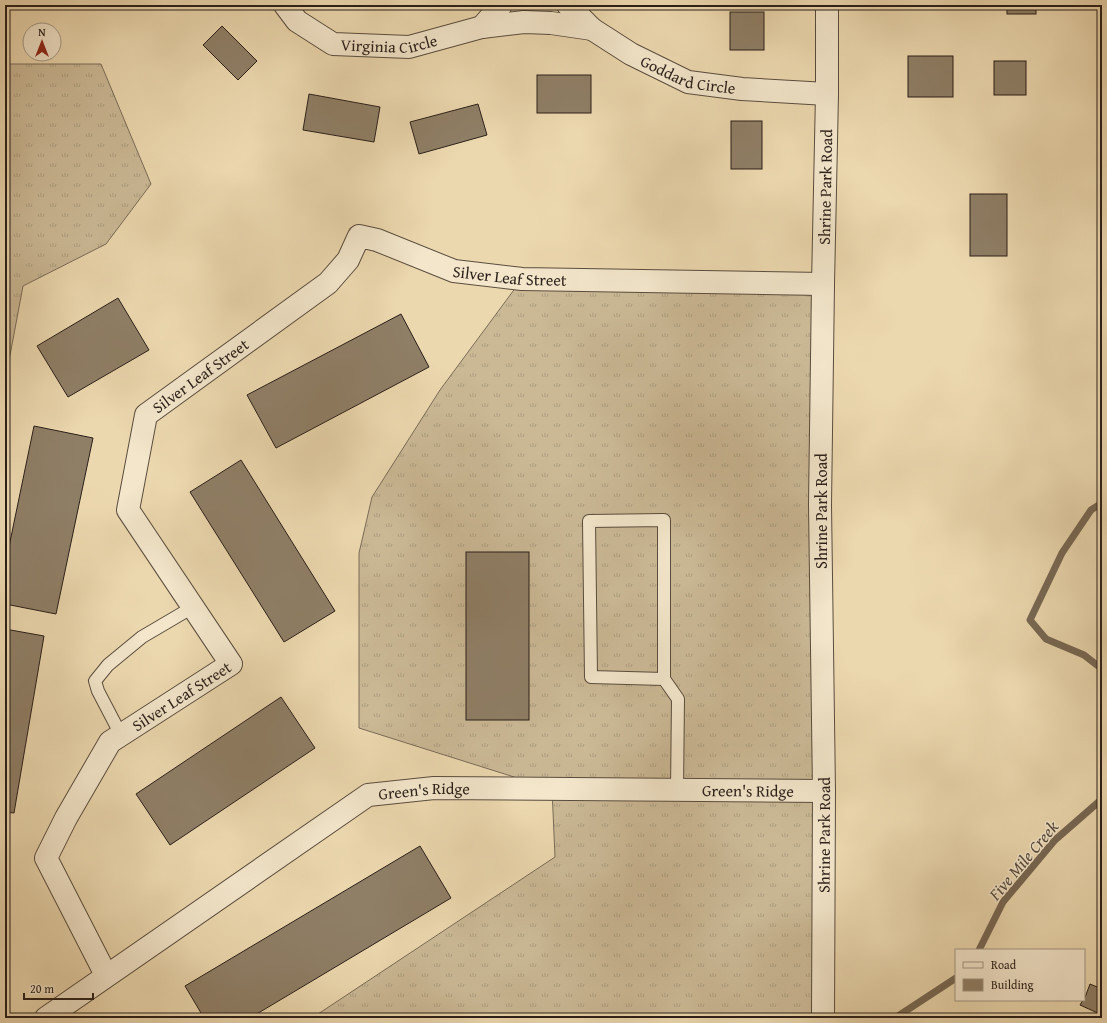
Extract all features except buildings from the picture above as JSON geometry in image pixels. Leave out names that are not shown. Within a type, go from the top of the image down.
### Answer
[{"type":"street","name":"Virginia Circle","points":[[285,5],[297,21],[334,44],[409,48],[482,28],[524,22],[551,23],[592,29]]},
{"type":"street","points":[[482,28],[501,5]]},
{"type":"street","name":"Goddard Circle","points":[[568,5],[592,29],[631,54],[688,82],[742,89],[827,94]]},
{"type":"street","name":"Shrine Park Road","points":[[823,1014],[824,791],[820,505],[827,94],[827,5]]},
{"type":"street","name":"Silver Leaf Street","points":[[106,975],[46,858],[66,818],[110,742],[231,664],[128,510],[146,415],[328,283],[348,260],[359,236],[377,240],[454,271],[522,279],[823,284]]},
{"type":"street","name":"Green's Ridge","points":[[46,1018],[368,795],[434,788],[824,791]]},
{"type":"lane","points":[[664,679],[591,677],[589,521],[664,520],[664,679],[678,699],[677,790]]},
{"type":"lane","points":[[121,735],[98,691],[95,681],[108,665],[142,637],[193,607]]},
{"type":"green space","points":[[5,64],[101,64],[151,184],[106,244],[23,286],[5,382]]},
{"type":"green space","points":[[522,279],[823,284],[823,1018],[312,1018],[555,857],[552,789],[359,728],[359,553],[372,497],[440,390]]},
{"type":"waterway","name":"Five Mile Creek","points":[[1102,503],[1091,510],[1062,553],[1030,620],[1046,639],[1084,655],[1102,669]]},
{"type":"waterway","name":"Five Mile Creek","points":[[980,949],[1003,902],[1055,840],[1102,799]]},
{"type":"waterway","name":"Five Mile Creek","points":[[895,1018],[955,979]]}]
